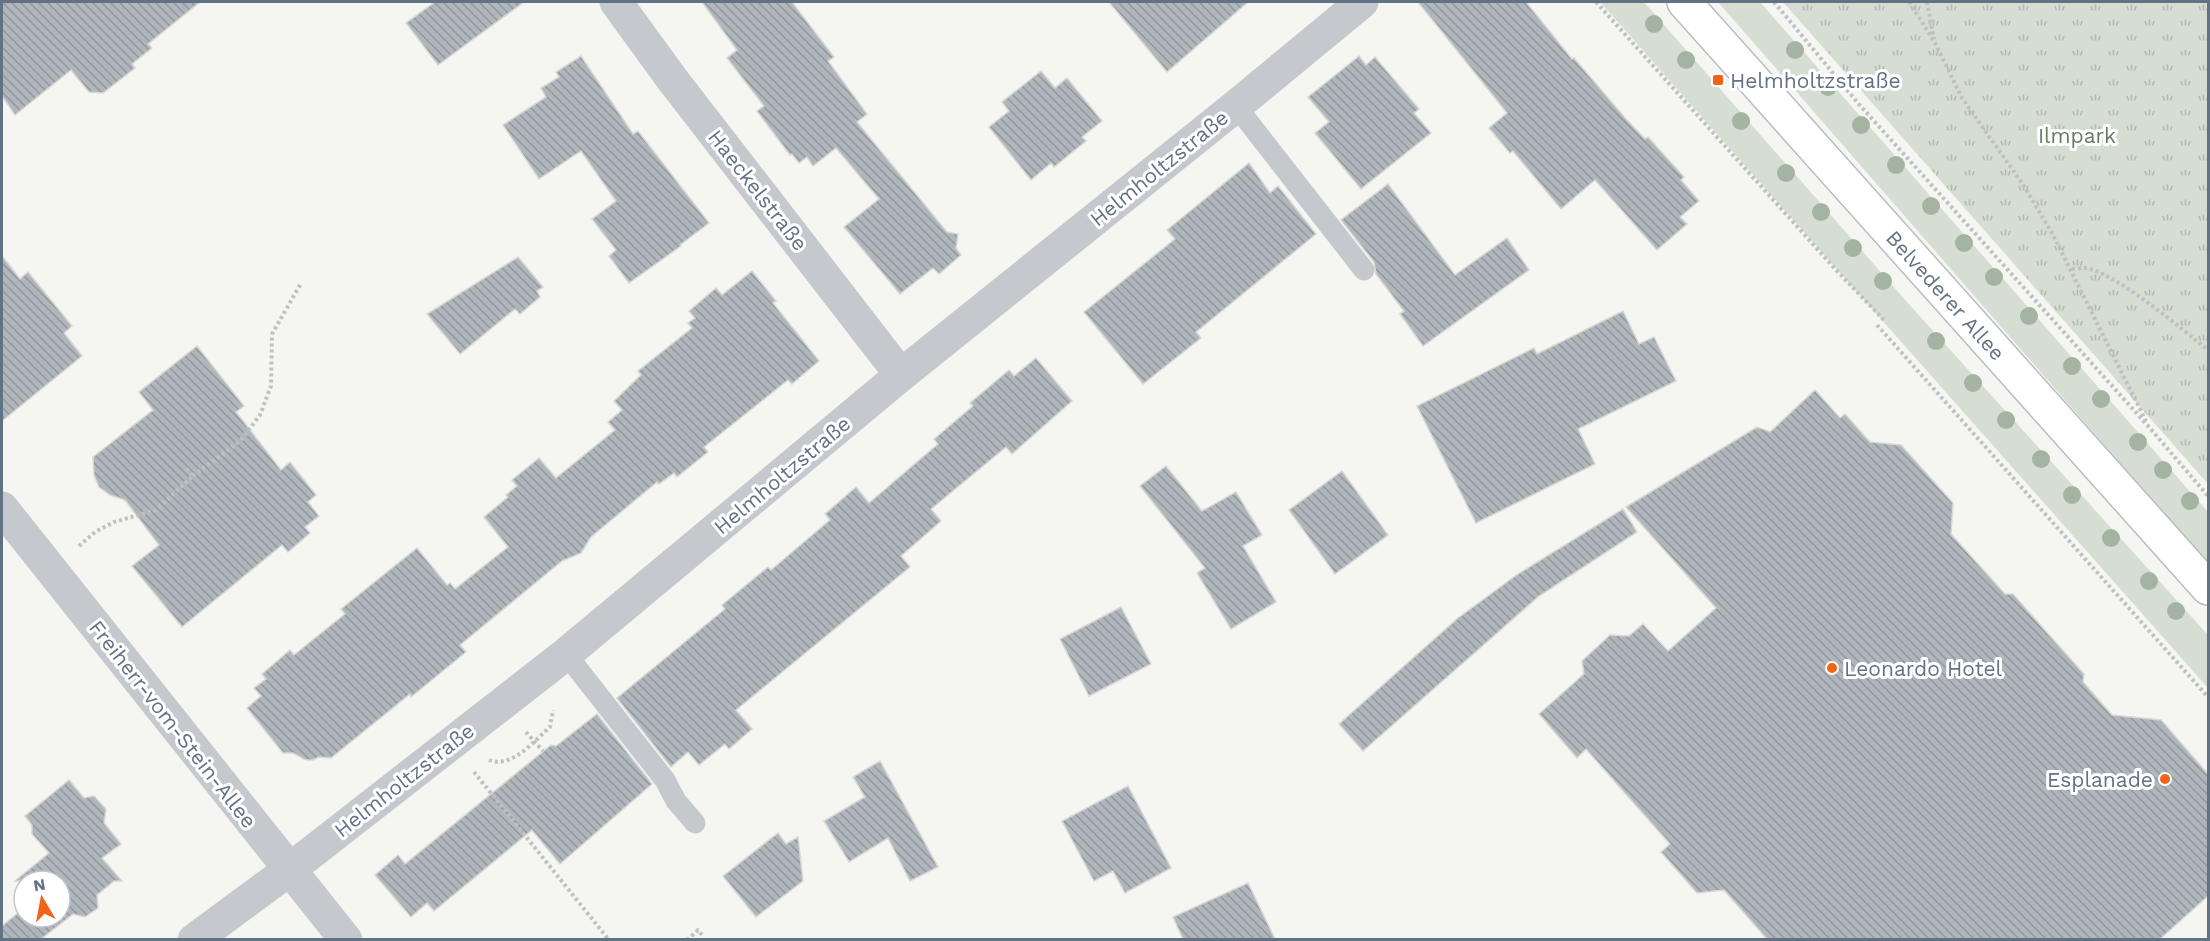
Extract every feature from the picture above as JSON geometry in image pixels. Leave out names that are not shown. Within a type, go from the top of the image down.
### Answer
[{"type":"street","name":"Haeckelstraße","points":[[616,2],[672,79],[902,375]]},
{"type":"street","name":"Helmholtzstraße","points":[[194,939],[289,870],[566,654],[902,375],[1362,2]]},
{"type":"street","name":"Belvederer Allee","points":[[1684,2],[2208,588]]},
{"type":"street","name":"Freiherr-vom-Stein-Allee","points":[[2,508],[346,939]]},
{"type":"lane","points":[[1236,106],[1364,270]]},
{"type":"lane","points":[[566,654],[665,780],[676,801],[695,823]]},
{"type":"path","points":[[1596,2],[1836,270],[1884,320]]},
{"type":"path","points":[[1774,2],[1857,102],[2149,427],[2208,496]]},
{"type":"path","points":[[1909,2],[1934,41],[1962,98],[2022,183],[2072,269],[2149,427]]},
{"type":"path","points":[[1927,2],[1934,41]]},
{"type":"path","points":[[2072,269],[2087,268],[2107,277],[2143,299],[2208,350]]},
{"type":"path","points":[[51,570],[95,532],[114,522],[156,510],[193,476],[241,440],[260,415],[271,386],[272,334],[300,285]]},
{"type":"path","points":[[1877,325],[2208,698]]},
{"type":"path","points":[[187,469],[193,476]]},
{"type":"path","points":[[527,733],[543,751]]},
{"type":"path","points":[[451,744],[609,939]]},
{"type":"path","points":[[687,939],[698,930],[703,936]]},
{"type":"green space","points":[[1600,2],[1644,2],[1907,302],[2208,635],[2208,688]]},
{"type":"green space","points":[[1718,2],[1760,2],[2208,512],[2208,564]]},
{"type":"green space","name":"Ilmpark","points":[[1783,2],[2208,2],[2208,484]]},
{"type":"building","points":[[2,2],[200,2],[148,44],[152,48],[132,64],[135,68],[103,93],[89,92],[71,70],[15,115],[2,96]]},
{"type":"building","points":[[435,2],[524,2],[438,65],[406,23]]},
{"type":"building","points":[[702,2],[792,2],[834,57],[828,61],[867,114],[857,122],[947,232],[958,234],[956,248],[961,255],[939,274],[933,268],[900,294],[844,227],[879,199],[836,148],[813,166],[807,157],[799,163],[792,154],[790,155],[757,111],[764,106],[727,58],[737,50]]},
{"type":"building","points":[[1109,2],[1248,2],[1167,72]]},
{"type":"building","points":[[1418,2],[1526,2],[1572,59],[1574,58],[1626,119],[1645,139],[1648,137],[1684,177],[1681,180],[1699,201],[1680,217],[1687,224],[1657,250],[1595,180],[1561,209],[1513,151],[1510,153],[1489,128],[1507,113]]},
{"type":"building","points":[[581,56],[633,134],[638,131],[709,223],[629,283],[609,256],[616,250],[592,219],[616,201],[581,151],[539,179],[503,125],[546,97],[541,88],[559,77],[556,72]]},
{"type":"building","points":[[1359,56],[1366,65],[1375,57],[1419,109],[1414,113],[1431,133],[1361,189],[1315,133],[1329,122],[1308,97]]},
{"type":"building","points":[[1041,71],[1055,88],[1067,78],[1102,121],[1082,137],[1086,141],[1054,167],[1051,163],[1031,180],[989,127],[1009,111],[1002,102]]},
{"type":"building","points":[[1249,163],[1270,193],[1278,186],[1316,234],[1196,332],[1201,338],[1143,384],[1084,312],[1175,239],[1167,230]]},
{"type":"building","points":[[1388,184],[1455,275],[1507,238],[1529,270],[1423,346],[1400,314],[1404,311],[1376,274],[1374,262],[1341,220]]},
{"type":"building","points":[[2,256],[20,279],[28,272],[72,326],[64,333],[82,356],[2,421]]},
{"type":"building","points":[[518,257],[543,287],[537,291],[540,297],[520,314],[515,309],[460,354],[427,314]]},
{"type":"building","points":[[752,271],[776,301],[773,303],[819,361],[792,384],[788,380],[704,447],[708,452],[677,477],[674,473],[659,484],[657,482],[591,537],[581,553],[562,561],[460,645],[466,652],[331,758],[319,757],[306,760],[293,753],[283,753],[247,708],[261,696],[254,688],[266,679],[262,674],[290,650],[294,655],[345,614],[341,609],[417,548],[447,585],[450,583],[455,589],[508,547],[484,517],[508,497],[506,495],[517,486],[512,480],[539,458],[556,478],[615,430],[608,422],[622,410],[614,401],[641,375],[638,371],[692,328],[688,323],[695,318],[689,311],[716,288],[722,295]]},
{"type":"building","points":[[1623,311],[1639,344],[1654,337],[1676,381],[1578,429],[1595,464],[1476,523],[1417,406],[1534,348],[1537,354]]},
{"type":"building","points":[[197,346],[244,406],[236,412],[281,470],[290,462],[316,495],[308,502],[319,516],[305,527],[310,533],[288,552],[282,545],[182,627],[132,566],[159,545],[125,500],[110,495],[99,487],[94,475],[93,457],[153,410],[139,392]]},
{"type":"building","points":[[1036,358],[1072,401],[1012,454],[1006,447],[931,509],[941,521],[901,556],[910,567],[736,710],[752,729],[729,749],[725,744],[699,765],[688,752],[671,767],[617,698],[725,609],[722,605],[768,567],[771,570],[830,520],[825,514],[856,487],[869,503],[938,444],[934,439],[973,406],[970,403],[1009,370],[1014,376]]},
{"type":"building","name":"Leonardo Hotel","points":[[1815,390],[1840,418],[1845,414],[1870,442],[1901,445],[1953,503],[1951,534],[2005,594],[2013,594],[2084,674],[2083,682],[2112,715],[2161,720],[2208,774],[2208,896],[2160,939],[1767,939],[1724,890],[1697,893],[1661,852],[1670,844],[1586,749],[1577,758],[1539,714],[1584,674],[1582,661],[1610,635],[1629,636],[1643,624],[1668,651],[1716,608],[1626,507],[1757,427],[1770,432]]},
{"type":"building","points":[[1166,466],[1202,511],[1236,492],[1262,535],[1243,546],[1276,602],[1231,629],[1197,573],[1205,568],[1140,486]]},
{"type":"building","points":[[1342,471],[1388,535],[1335,574],[1289,510]]},
{"type":"building","points":[[1623,509],[1637,532],[1539,596],[1363,751],[1339,724],[1458,618],[1518,574]]},
{"type":"building","points":[[1121,607],[1151,664],[1089,696],[1060,639]]},
{"type":"building","points":[[597,714],[652,784],[560,864],[532,830],[434,911],[427,903],[411,917],[375,875],[398,855],[405,864],[551,745],[556,746]]},
{"type":"building","points":[[880,761],[938,867],[910,881],[888,838],[849,862],[824,821],[865,797],[853,777]]},
{"type":"building","points":[[69,780],[84,798],[94,796],[106,809],[104,823],[121,844],[102,858],[122,881],[114,881],[97,895],[98,908],[85,917],[72,915],[72,869],[30,869],[49,853],[32,834],[32,825],[25,816]]},
{"type":"building","points":[[1128,786],[1171,868],[1125,893],[1113,871],[1094,881],[1062,821]]},
{"type":"building","points":[[778,833],[786,844],[798,837],[803,881],[756,917],[723,876]]},
{"type":"building","points":[[1248,883],[1275,939],[1183,939],[1173,917]]},
{"type":"building","points":[[12,918],[12,929],[54,929],[41,939],[2,939],[2,926]]},
{"type":"place","name":"Helmholtzstraße","points":[[1718,80]]},
{"type":"place","name":"Leonardo Hotel","points":[[1832,668]]},
{"type":"place","name":"Esplanade","points":[[2165,779]]}]
